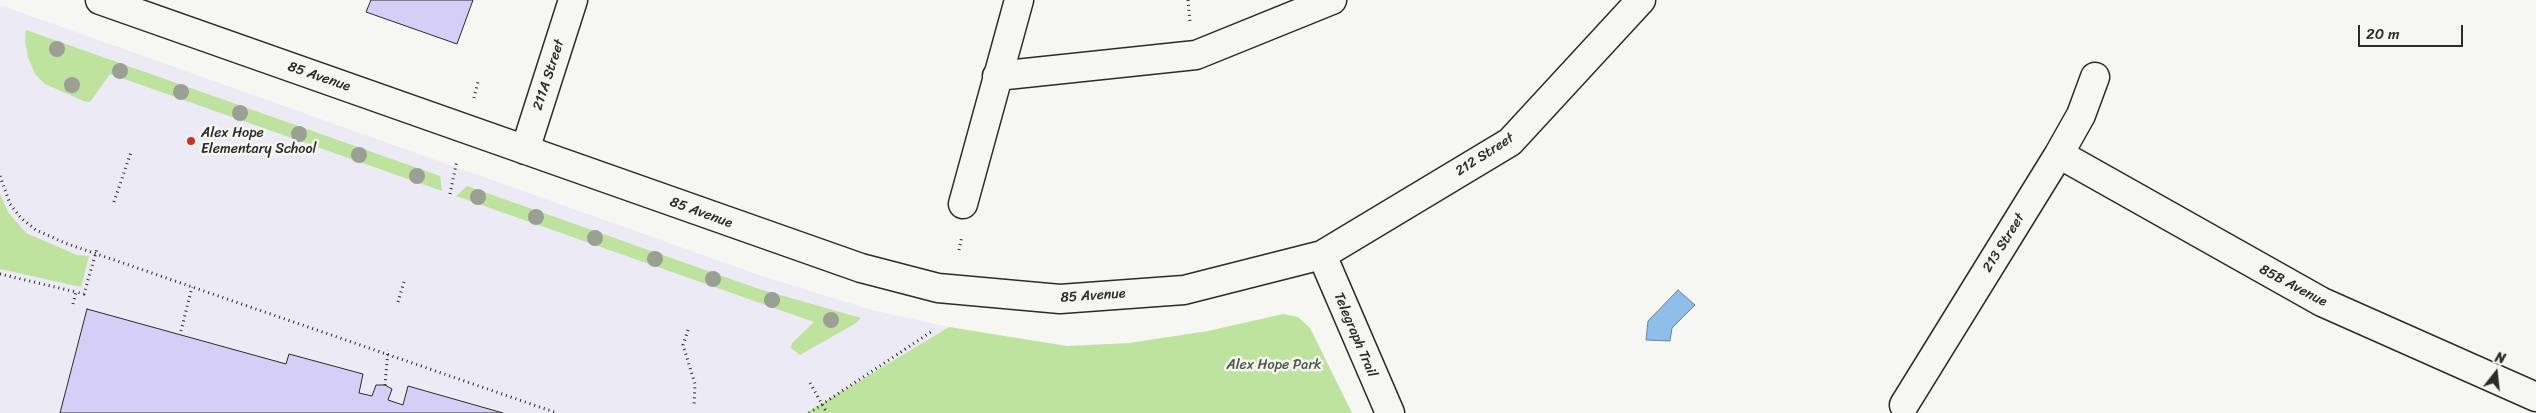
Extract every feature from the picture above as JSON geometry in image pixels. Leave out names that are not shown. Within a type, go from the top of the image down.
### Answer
[{"type":"street","name":"85 Avenue","points":[[100,0],[787,244],[861,268],[938,288],[1060,299],[1184,290],[1322,256]]},
{"type":"street","name":"211A Street","points":[[525,150],[573,0]]},
{"type":"street","points":[[963,217],[997,76],[1019,0]]},
{"type":"street","points":[[997,76],[1196,55],[1332,0]]},
{"type":"street","name":"212 Street","points":[[1322,256],[1510,142],[1641,0]]},
{"type":"street","name":"213 Street","points":[[1904,405],[2059,154],[2081,115],[2095,77]]},
{"type":"street","name":"85B Avenue","points":[[2059,154],[2322,302],[2536,398]]},
{"type":"street","name":"Telegraph Trail","points":[[1322,256],[1390,413]]},
{"type":"street","points":[[2530,413],[2536,398]]},
{"type":"path","points":[[114,202],[131,152]]},
{"type":"path","points":[[450,194],[458,154]]},
{"type":"path","points":[[0,176],[10,204],[28,224],[36,230],[65,243],[557,413]]},
{"type":"path","points":[[958,250],[963,217]]},
{"type":"path","points":[[0,274],[84,294],[97,249]]},
{"type":"path","points":[[398,302],[404,282]]},
{"type":"path","points":[[181,331],[192,287]]},
{"type":"path","points":[[73,304],[76,292]]},
{"type":"path","points":[[688,330],[683,345],[695,384],[694,406]]},
{"type":"path","points":[[809,413],[934,330]]},
{"type":"path","points":[[385,385],[388,350]]},
{"type":"path","points":[[810,383],[827,413]]},
{"type":"shaded area","name":"Alex Hope Elementary School","points":[[0,5],[762,276],[872,310],[949,327],[806,413],[0,413]]},
{"type":"green space","points":[[26,30],[440,176],[442,191],[110,74],[90,102],[86,102],[45,84],[35,74],[28,57],[25,41]]},
{"type":"green space","points":[[467,186],[759,289],[861,318],[856,323],[800,355],[791,348],[792,343],[814,322],[456,196]]},
{"type":"green space","points":[[0,194],[8,212],[26,233],[77,255],[89,256],[81,287],[0,269]]},
{"type":"green space","name":"Alex Hope Park","points":[[1283,314],[1298,317],[1310,328],[1352,413],[806,413],[949,327],[1067,346],[1129,343],[1208,331]]},
{"type":"water","points":[[1678,290],[1695,305],[1672,328],[1670,341],[1646,340],[1648,321]]},
{"type":"building","points":[[371,0],[473,0],[457,44],[366,12]]},
{"type":"building","points":[[87,309],[286,364],[289,354],[363,374],[359,393],[372,396],[376,385],[385,385],[392,389],[388,400],[403,405],[408,386],[503,413],[60,413]]},
{"type":"place","name":"Alex Hope Elementary School","points":[[191,141]]}]
